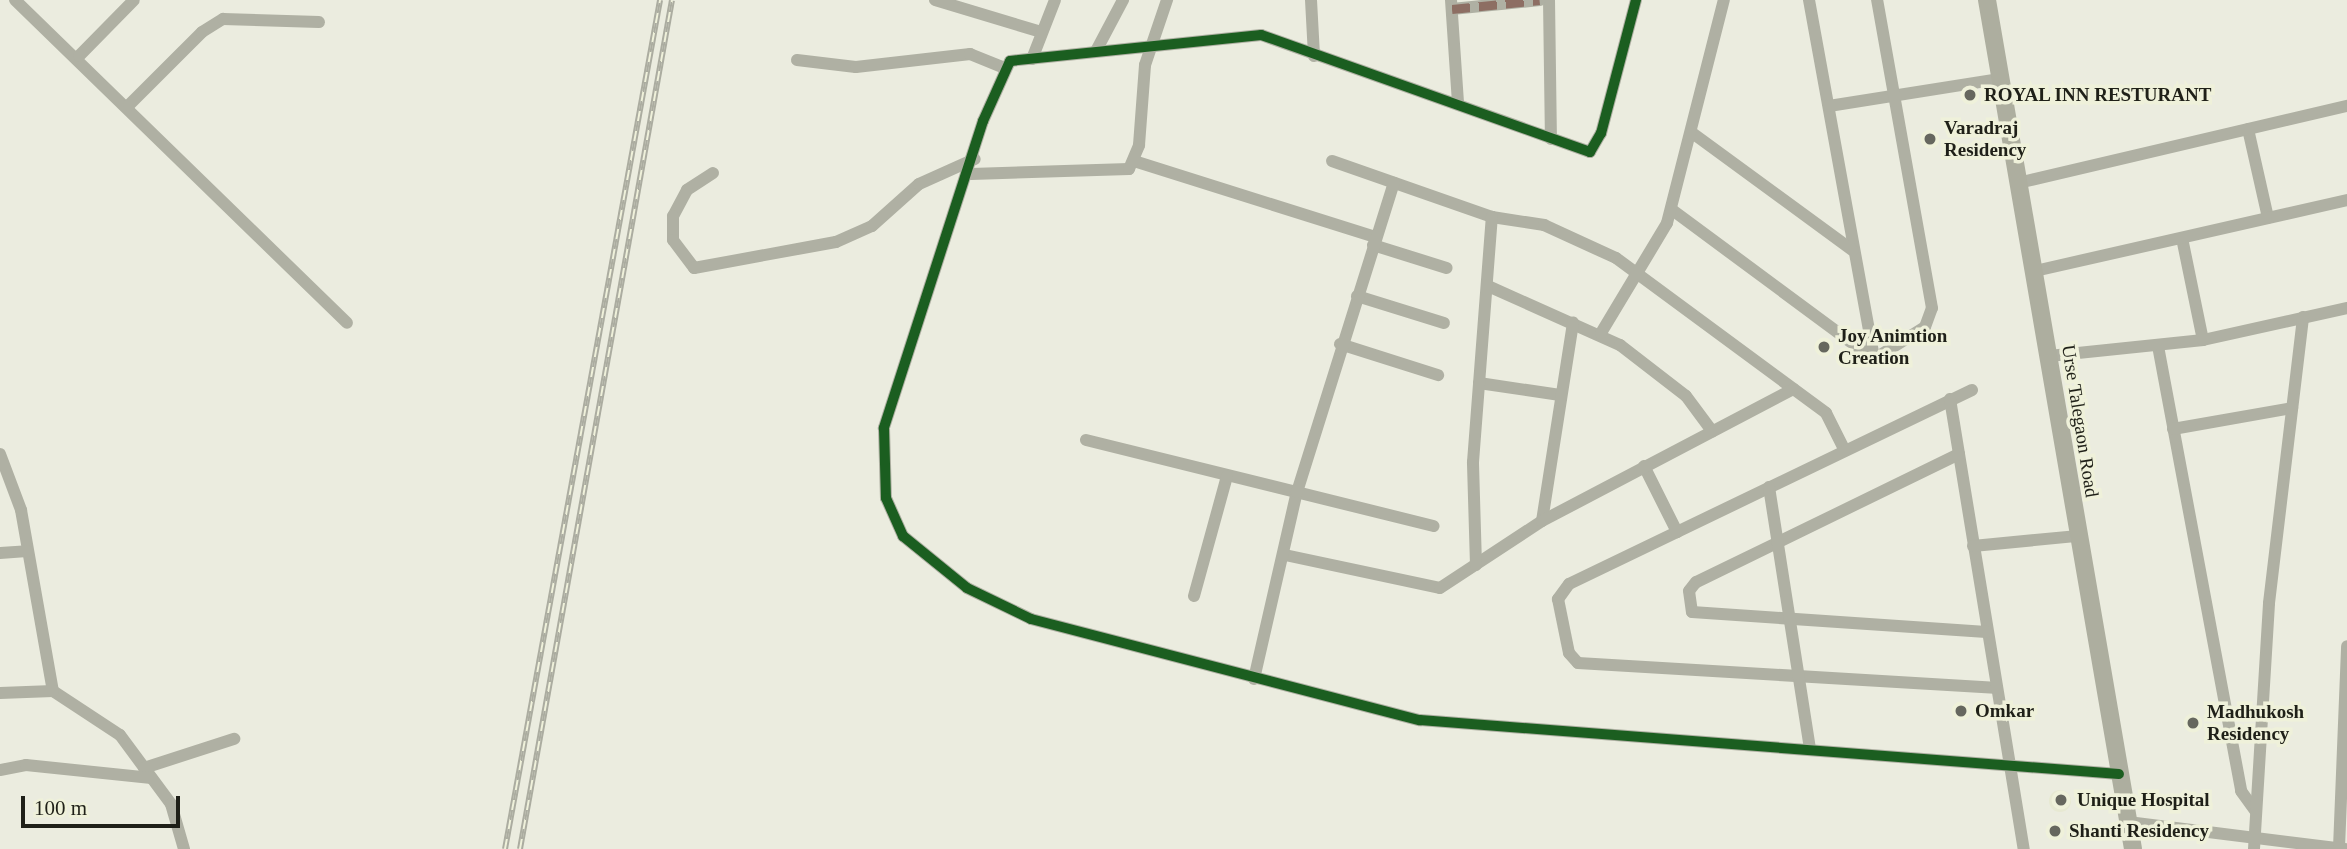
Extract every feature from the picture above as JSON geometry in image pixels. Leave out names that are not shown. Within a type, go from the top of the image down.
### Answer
[{"type":"highway","name":"Urse Talegaon Road","points":[[1987,0],[2035,271],[2076,536],[2133,849]]},
{"type":"street","points":[[15,0],[130,105],[347,323]]},
{"type":"street","points":[[79,56],[134,0]]},
{"type":"street","points":[[935,0],[973,6],[1041,32]]},
{"type":"street","points":[[1032,59],[1055,0]]},
{"type":"street","points":[[1096,51],[1123,0]]},
{"type":"street","points":[[971,174],[1120,172],[1134,161],[1151,45],[1167,0]]},
{"type":"street","points":[[1311,0],[1314,55]]},
{"type":"street","points":[[1458,104],[1451,4],[1540,0]]},
{"type":"street","points":[[1549,0],[1552,139]]},
{"type":"street","points":[[797,60],[856,67],[970,54],[1003,67],[1032,59],[1096,51],[1261,35],[1552,139],[1595,150],[1636,0]]},
{"type":"street","points":[[1601,333],[1639,273],[1671,209],[1724,0]]},
{"type":"street","points":[[1809,0],[1852,250],[1874,359]]},
{"type":"street","points":[[1874,359],[1925,327],[1932,308],[1877,0]]},
{"type":"street","points":[[130,105],[202,32],[223,19],[319,22]]},
{"type":"street","points":[[1003,67],[971,174],[884,428],[882,473],[891,516],[927,560],[999,607],[1254,679],[1420,720],[1810,748],[2119,774]]},
{"type":"street","points":[[1829,106],[2000,79]]},
{"type":"street","points":[[2018,183],[2347,106]]},
{"type":"street","points":[[2248,129],[2268,218]]},
{"type":"street","points":[[1691,132],[1852,250]]},
{"type":"street","points":[[713,173],[687,190],[673,216],[673,240],[694,268],[836,242],[872,226],[919,184],[975,159]]},
{"type":"street","points":[[1332,160],[1492,217],[1544,225],[1639,273],[1826,413],[1844,449]]},
{"type":"street","points":[[1134,161],[1447,268]]},
{"type":"street","points":[[1254,679],[1285,555],[1297,492],[1340,344],[1394,183]]},
{"type":"street","points":[[2035,271],[2347,200]]},
{"type":"street","points":[[1671,209],[1874,359]]},
{"type":"street","points":[[1476,565],[1479,383],[1492,217]]},
{"type":"street","points":[[2182,238],[2203,340]]},
{"type":"street","points":[[1488,286],[1601,333],[1686,396],[1712,431]]},
{"type":"street","points":[[1357,296],[1444,323]]},
{"type":"street","points":[[2049,356],[2203,340],[2347,307]]},
{"type":"street","points":[[2255,849],[2255,810],[2292,408],[2303,317]]},
{"type":"street","points":[[1542,521],[1573,322]]},
{"type":"street","points":[[1340,344],[1438,375]]},
{"type":"street","points":[[2158,346],[2242,791],[2255,810]]},
{"type":"street","points":[[1479,383],[1560,395]]},
{"type":"street","points":[[1285,555],[1424,589],[1440,588],[1542,521],[1793,389]]},
{"type":"street","points":[[1972,390],[1844,449],[1562,589],[1558,598],[1573,662],[1994,688]]},
{"type":"street","points":[[1950,399],[1994,688],[2024,849]]},
{"type":"street","points":[[2173,429],[2292,408]]},
{"type":"street","points":[[1086,440],[1434,526]]},
{"type":"street","points":[[0,454],[27,551],[53,691]]},
{"type":"street","points":[[1959,454],[1690,586],[1692,611],[1790,622],[1986,632]]},
{"type":"street","points":[[1644,466],[1677,532]]},
{"type":"street","points":[[1194,596],[1227,476]]},
{"type":"street","points":[[1769,487],[1810,748]]},
{"type":"street","points":[[1972,546],[2076,536]]},
{"type":"street","points":[[0,553],[27,551]]},
{"type":"street","points":[[2339,848],[2347,646]]},
{"type":"street","points":[[0,693],[53,691],[120,735],[171,804],[184,849]]},
{"type":"street","points":[[0,770],[26,765],[148,773],[234,739]]},
{"type":"street","points":[[2128,822],[2256,834],[2346,849]]},
{"type":"shaded area","name":"Unique Hospital","points":[[2060,790],[2068,793],[2071,801],[2068,809],[2060,812],[2052,809],[2049,801],[2052,793]]},
{"type":"railway","points":[[505,849],[660,0]]},
{"type":"railway","points":[[520,849],[672,0]]},
{"type":"marked path","points":[[1452,9],[1540,0]]},
{"type":"cycle path","points":[[1636,0],[1601,133],[1590,152],[1261,35],[1010,61],[983,121],[884,428],[886,498],[903,536],[967,588],[1031,619],[1420,720],[2119,774]]},
{"type":"place","name":"ROYAL INN RESTURANT","points":[[1970,95]]},
{"type":"place","name":"Varadraj Residency","points":[[1930,139]]},
{"type":"place","name":"Joy Animtion Creation","points":[[1824,347]]},
{"type":"place","name":"Omkar","points":[[1961,711]]},
{"type":"place","name":"Madhukosh Residency","points":[[2193,723]]},
{"type":"place","name":"Unique Hospital","points":[[2061,800]]},
{"type":"place","name":"Shanti Residency","points":[[2055,831]]}]
